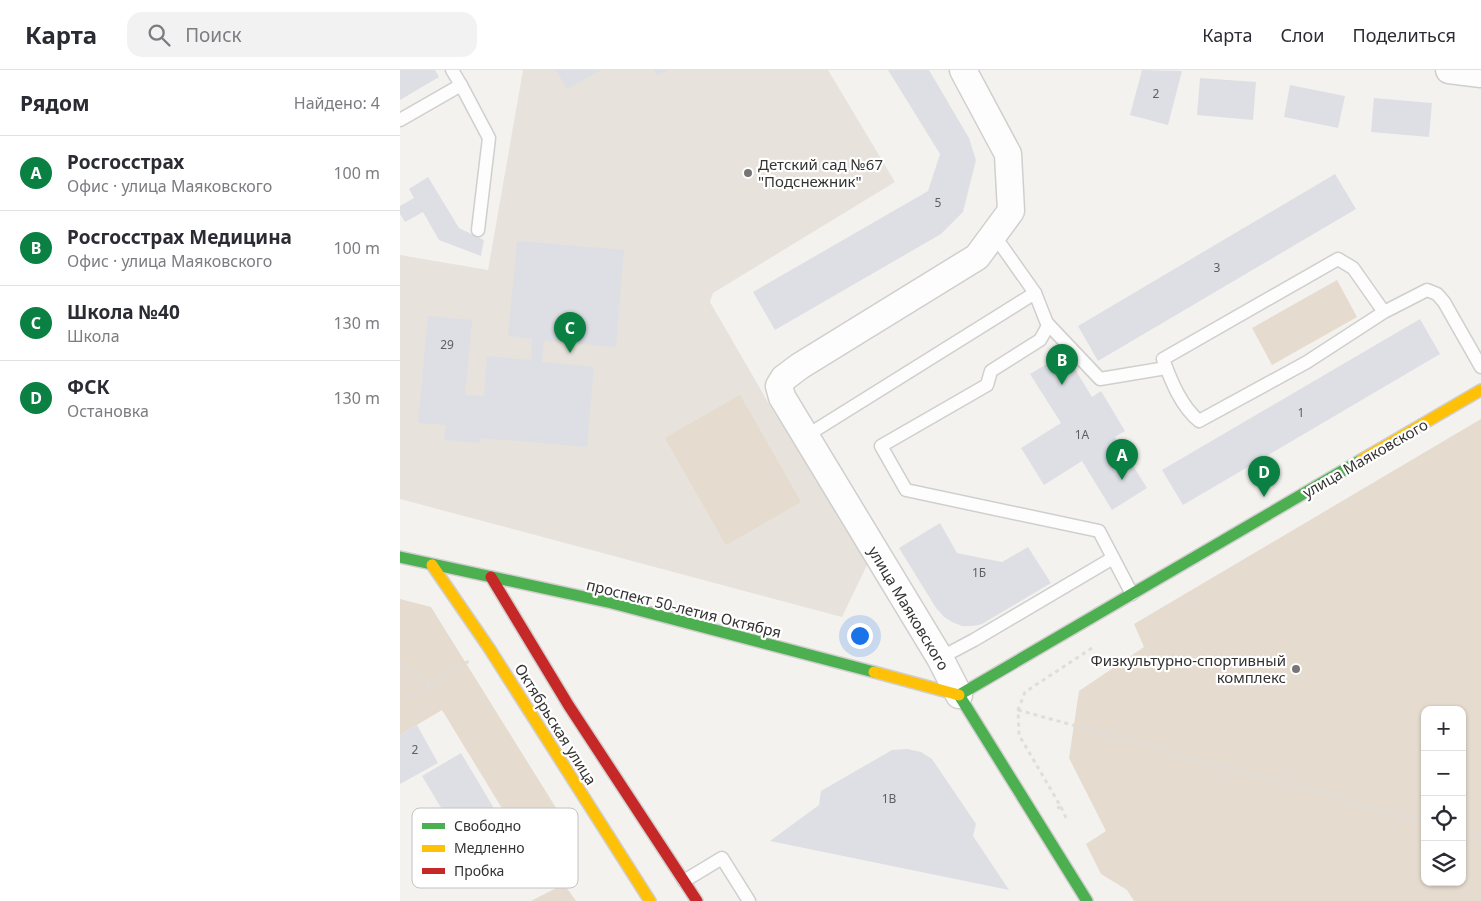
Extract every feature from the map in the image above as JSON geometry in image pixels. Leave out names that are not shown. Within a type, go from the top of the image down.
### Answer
[{"type":"street","name":"улица Маяковского","points":[[963,70],[1008,154],[1011,211],[977,257],[800,366],[784,378],[780,386],[782,396],[940,658],[959,695],[1481,390]]},
{"type":"street","points":[[1450,70],[1481,74]]},
{"type":"street","name":"проспект 50-летия Октября","points":[[400,558],[612,603],[959,695]]},
{"type":"street","name":"Октябрьская улица","points":[[432,565],[542,722],[653,899]]},
{"type":"street","name":"Октябрьская улица","points":[[491,577],[565,708],[680,884],[696,901]]},
{"type":"street","points":[[959,695],[1087,901]]},
{"type":"lane","points":[[452,70],[489,138],[478,230]]},
{"type":"lane","points":[[400,120],[461,85]]},
{"type":"lane","points":[[994,234],[1035,293],[1047,323],[1100,379],[1166,368]]},
{"type":"lane","points":[[1384,312],[1353,268],[1338,259],[1163,359],[1172,384],[1192,415],[1200,421],[1307,362],[1384,312],[1426,290],[1437,294],[1444,302],[1481,367]]},
{"type":"lane","points":[[806,436],[1035,293]]},
{"type":"lane","points":[[1047,323],[1048,326],[1040,340],[991,371],[987,385],[881,446],[906,490],[1100,531],[1132,594]]},
{"type":"lane","points":[[940,658],[1113,558]]},
{"type":"lane","points":[[680,884],[722,858],[749,901]]},
{"type":"path","points":[[1036,820],[1061,807],[1019,735],[1018,710],[1025,692],[1096,645]]},
{"type":"path","points":[[400,702],[490,648]]},
{"type":"path","points":[[400,664],[431,684]]},
{"type":"path","points":[[1018,710],[1421,821]]},
{"type":"path","points":[[1466,833],[1481,838]]},
{"type":"shaded area","points":[[523,70],[828,70],[895,182],[713,293],[710,302],[769,404],[868,563],[842,617],[400,499],[400,255],[488,270]]},
{"type":"shaded area","points":[[1337,280],[1357,317],[1272,365],[1252,328]]},
{"type":"shaded area","points":[[740,395],[801,502],[726,545],[665,438]]},
{"type":"shaded area","name":"Физкультурно-спортивный комплекс","points":[[1481,419],[1481,901],[1134,901],[1127,890],[1101,874],[1086,844],[1106,831],[1069,758],[1079,691],[1144,647],[1134,624]]},
{"type":"shaded area","points":[[400,599],[431,607],[556,808],[502,808],[442,710],[400,735]]},
{"type":"shaded area","points":[[556,888],[567,888],[576,901],[531,901]]},
{"type":"building","points":[[400,70],[435,70],[439,77],[400,100]]},
{"type":"building","points":[[556,70],[601,70],[567,89]]},
{"type":"building","points":[[654,70],[668,70],[657,76]]},
{"type":"building","points":[[888,70],[929,70],[969,138],[976,160],[963,212],[941,234],[775,330],[753,292],[928,191],[940,154]]},
{"type":"building","points":[[1142,70],[1182,71],[1168,125],[1130,115]]},
{"type":"building","points":[[1200,78],[1256,82],[1253,120],[1197,115]]},
{"type":"building","points":[[1290,85],[1345,96],[1338,128],[1284,117]]},
{"type":"building","points":[[1374,98],[1432,103],[1429,137],[1371,132]]},
{"type":"building","points":[[1335,174],[1356,209],[1098,361],[1078,326]]},
{"type":"building","points":[[428,177],[459,228],[484,240],[481,256],[439,240],[423,212],[405,222],[400,214],[400,206],[414,198],[409,189]]},
{"type":"building","points":[[517,241],[624,250],[616,347],[544,341],[542,362],[594,367],[587,447],[481,438],[480,443],[444,440],[446,425],[418,423],[428,316],[472,320],[465,395],[484,396],[487,356],[531,360],[532,339],[508,336]]},
{"type":"building","points":[[1420,319],[1440,354],[1183,505],[1162,470]]},
{"type":"building","points":[[1065,353],[1092,397],[1101,391],[1125,431],[1115,437],[1147,488],[1112,510],[1082,461],[1044,485],[1021,448],[1061,423],[1030,374]]},
{"type":"building","points":[[940,523],[957,553],[1002,562],[1028,547],[1051,583],[982,624],[962,626],[952,622],[944,617],[936,608],[899,548]]},
{"type":"building","points":[[417,725],[438,763],[400,784],[400,735]]},
{"type":"building","points":[[907,749],[921,752],[932,759],[976,824],[973,836],[1009,890],[770,841],[819,805],[821,791],[892,750]]},
{"type":"building","points":[[461,753],[494,808],[441,808],[422,776]]},
{"type":"traffic: fast","points":[[959,695],[1361,460]]},
{"type":"traffic: fast","points":[[400,557],[612,603],[874,672]]},
{"type":"traffic: fast","points":[[959,695],[1087,901]]},
{"type":"traffic: slow","points":[[1361,460],[1481,390]]},
{"type":"traffic: slow","points":[[432,565],[489,648],[650,901]]},
{"type":"traffic: slow","points":[[874,672],[959,695]]},
{"type":"traffic: jam","points":[[491,577],[569,706],[697,901]]},
{"type":"place","name":"Детский сад №67 \"Подснежник\"","points":[[748,173]]},
{"type":"place","name":"Школа №40","points":[[570,353]]},
{"type":"place","name":"Росгосстрах Медицина","points":[[1062,385]]},
{"type":"place","name":"Росгосстрах","points":[[1122,480]]},
{"type":"place","name":"ФСК","points":[[1264,497]]},
{"type":"place","name":"Физкультурно-спортивный комплекс","points":[[1296,669]]}]
